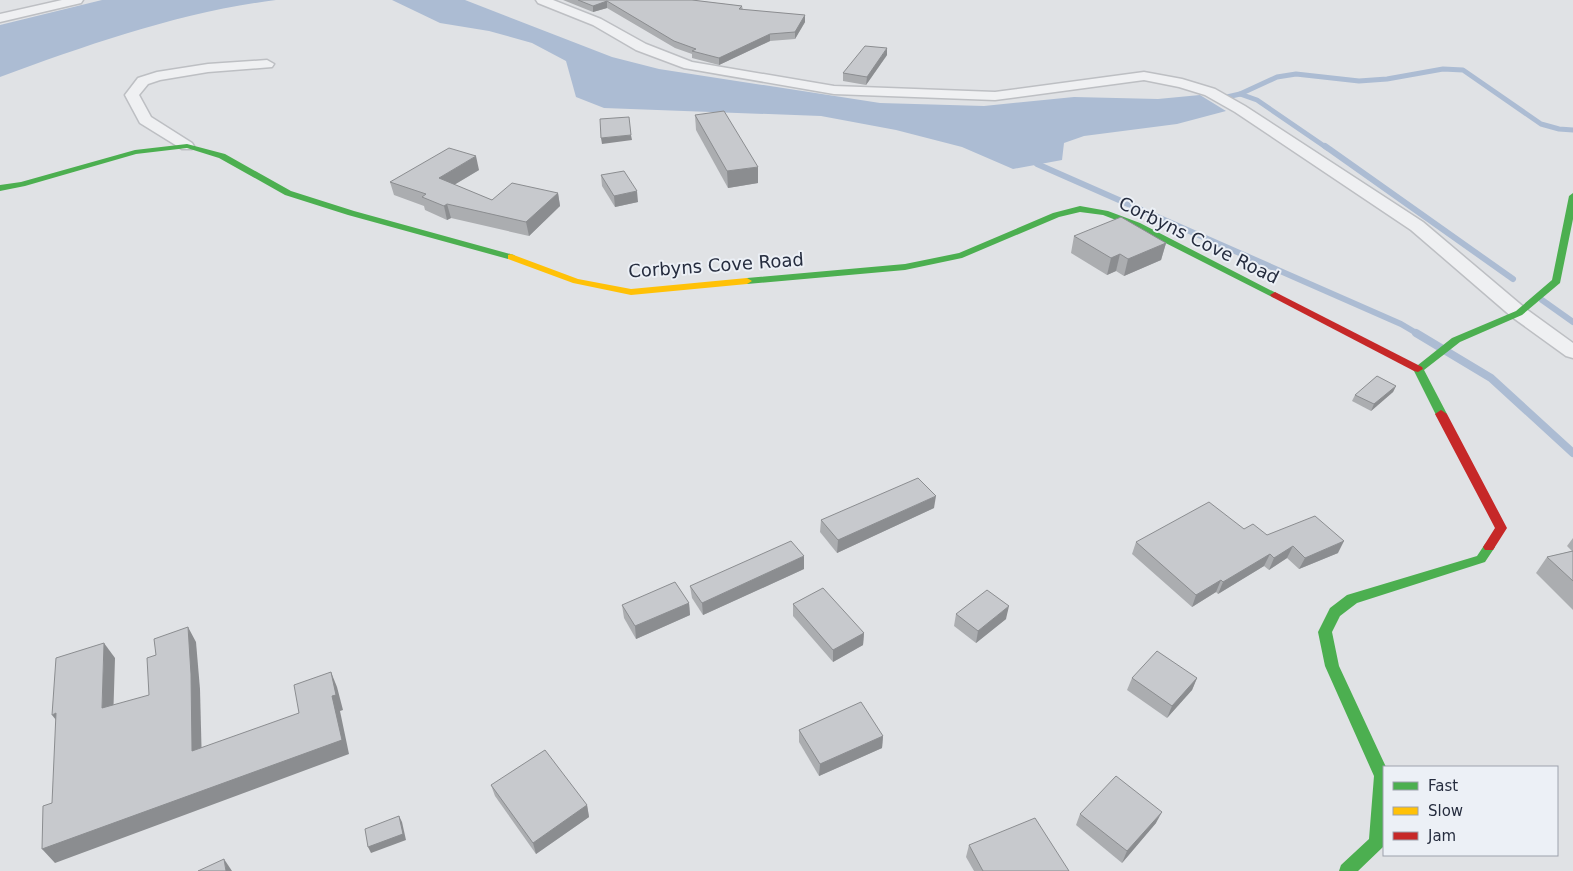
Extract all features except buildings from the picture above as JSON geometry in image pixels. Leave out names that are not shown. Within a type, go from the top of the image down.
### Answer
[{"type":"main road","name":"Corbyns Cove Road","points":[[0,188],[22,184],[135,152],[187,146],[222,156],[288,193],[297,196],[351,213],[500,253],[576,281],[631,292],[905,267],[962,254],[1056,215],[1080,209],[1097,212],[1137,225],[1418,369]]},
{"type":"main road","points":[[1347,871],[1377,842],[1382,776],[1332,666],[1325,632],[1335,612],[1352,599],[1482,559],[1501,528],[1418,369],[1456,340],[1519,313],[1557,280],[1573,196]]},
{"type":"street","points":[[0,18],[77,0]]},
{"type":"street","points":[[542,0],[597,22],[641,47],[689,65],[834,90],[995,96],[1144,76],[1182,83],[1210,92],[1240,109],[1417,226],[1519,313],[1573,352]]},
{"type":"street","points":[[187,146],[145,120],[132,95],[143,80],[208,68],[267,64]]},
{"type":"water","points":[[102,0],[276,0],[205,12],[171,21],[102,41],[0,77],[0,25]]},
{"type":"water","points":[[392,0],[465,0],[612,57],[659,69],[880,103],[984,106],[1074,97],[1158,99],[1200,95],[1226,111],[1177,124],[1084,136],[1064,143],[1062,160],[1013,169],[962,147],[896,130],[821,116],[604,108],[576,97],[566,61],[532,43],[489,31],[440,23]]},
{"type":"waterway","points":[[1240,94],[1277,77],[1296,74],[1359,81],[1387,79],[1443,69],[1463,70],[1541,124],[1559,129],[1573,130]]},
{"type":"waterway","points":[[1227,97],[1240,94]]},
{"type":"waterway","points":[[1240,94],[1257,100],[1327,148]]},
{"type":"waterway","points":[[1325,146],[1513,279]]},
{"type":"waterway","points":[[1037,164],[1401,324],[1418,334]]},
{"type":"waterway","points":[[1542,300],[1573,322]]},
{"type":"waterway","points":[[1416,333],[1491,378],[1573,453]]},
{"type":"traffic: fast","points":[[0,188],[22,184],[135,152],[187,146],[222,156],[288,193],[351,213],[511,257]]},
{"type":"traffic: fast","points":[[1441,414],[1418,369],[1456,340],[1519,313],[1557,281],[1573,196]]},
{"type":"traffic: fast","points":[[747,281],[905,267],[962,255],[1056,215],[1080,209],[1105,213],[1137,225],[1275,295]]},
{"type":"traffic: fast","points":[[1347,871],[1377,842],[1382,776],[1332,666],[1325,632],[1335,612],[1352,599],[1481,559],[1489,547]]},
{"type":"traffic: slow","points":[[511,257],[576,281],[631,292],[747,281]]},
{"type":"traffic: jam","points":[[1275,295],[1418,369]]},
{"type":"traffic: jam","points":[[1441,414],[1501,528],[1489,547]]}]
